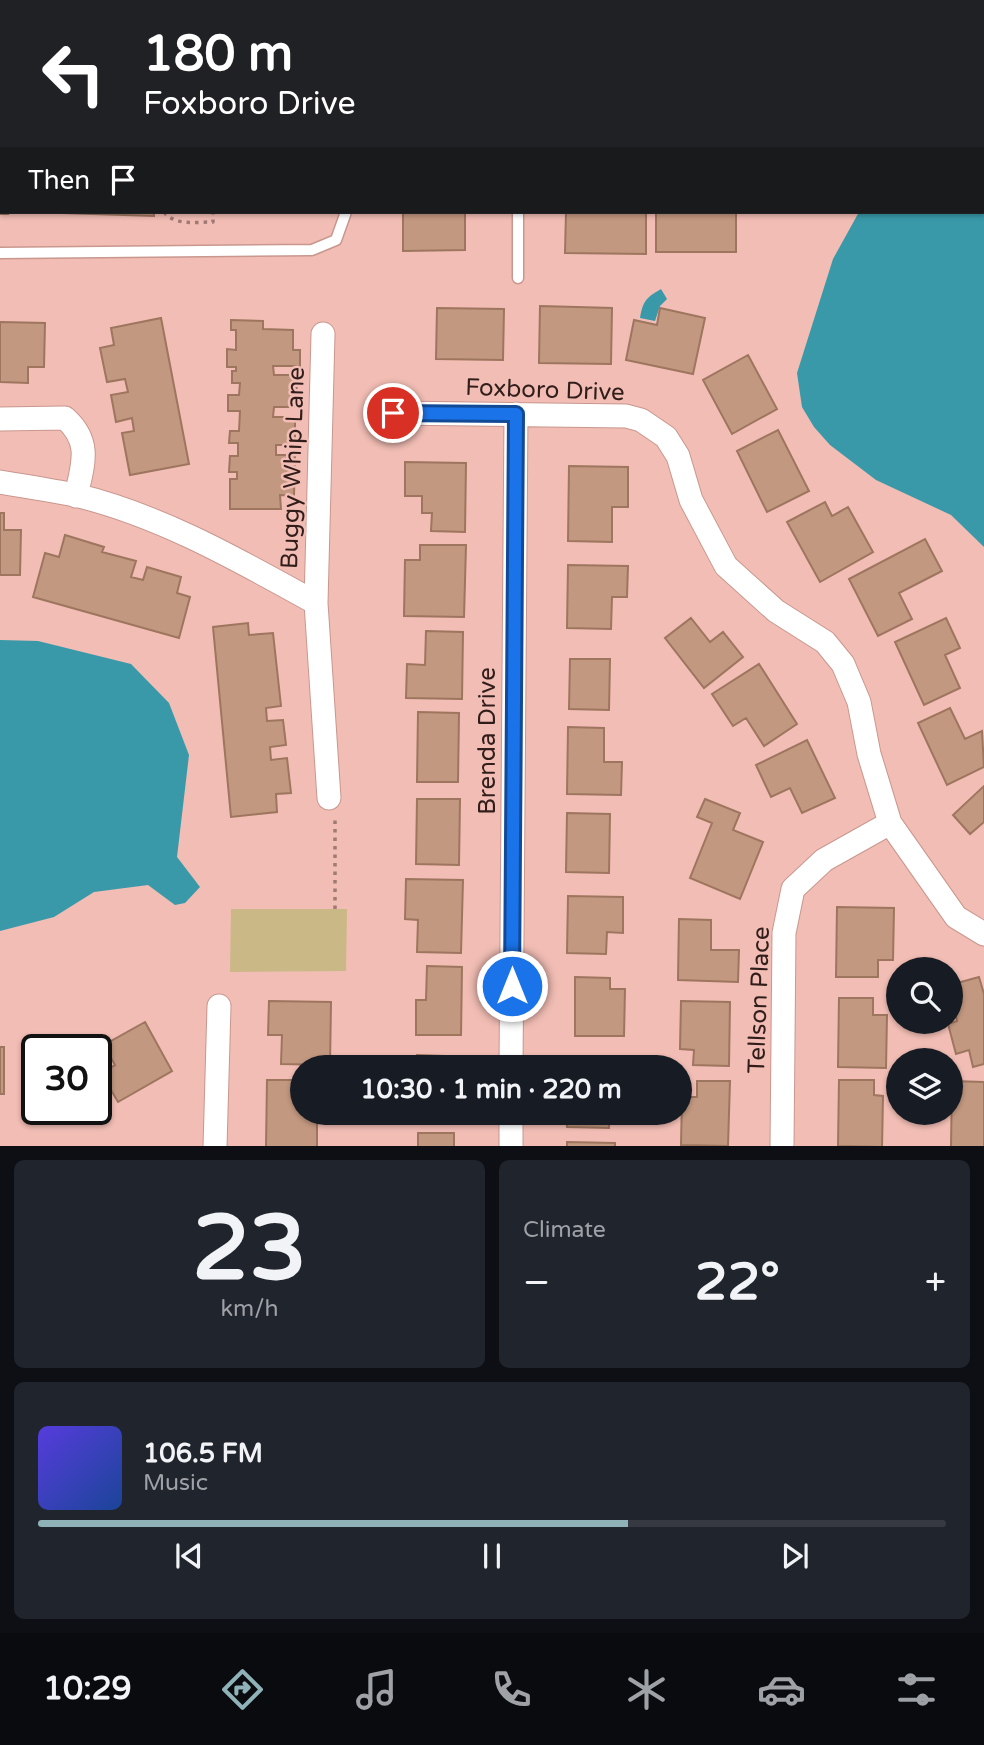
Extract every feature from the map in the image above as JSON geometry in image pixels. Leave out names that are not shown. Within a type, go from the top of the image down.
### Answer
[{"type":"street","name":"Buggy Whip Lane","points":[[323,334],[316,603],[329,798]]},
{"type":"street","name":"Foxboro Drive","points":[[393,413],[626,416],[641,420],[666,437],[678,456],[691,500],[726,566],[776,611],[825,642],[843,664],[859,702],[869,754],[890,823],[956,917],[984,934]]},
{"type":"street","name":"Brenda Drive","points":[[511,1055],[516,414]]},
{"type":"street","points":[[0,419],[65,418],[78,430],[84,457],[76,496]]},
{"type":"street","points":[[0,482],[76,496],[138,516],[235,558],[316,603]]},
{"type":"street","name":"Tellson Place","points":[[782,1146],[784,933],[793,889],[824,860],[890,823]]},
{"type":"street","points":[[215,1146],[219,1006]]},
{"type":"street","points":[[510,1146],[511,1125]]},
{"type":"lane","points":[[0,253],[312,250],[336,240],[345,214]]},
{"type":"lane","points":[[518,214],[518,278]]},
{"type":"path","points":[[166,214],[170,219],[180,222],[213,222],[213,214]]},
{"type":"path","points":[[329,798],[334,804],[337,850],[335,909]]},
{"type":"shaded area","points":[[231,909],[347,909],[346,971],[230,972]]},
{"type":"water","points":[[858,214],[984,214],[984,547],[951,515],[876,480],[830,445],[814,427],[802,407],[797,373],[833,259]]},
{"type":"water","points":[[661,289],[667,299],[660,306],[655,321],[640,318],[646,301]]},
{"type":"water","points":[[0,640],[38,641],[131,664],[169,703],[189,755],[177,857],[200,887],[185,903],[175,905],[148,885],[94,892],[54,917],[0,931]]},
{"type":"building","points":[[92,214],[154,214],[154,216]]},
{"type":"building","points":[[403,214],[465,214],[465,250],[403,251]]},
{"type":"building","points":[[566,214],[646,214],[646,254],[565,253]]},
{"type":"building","points":[[656,214],[736,214],[736,252],[656,252]]},
{"type":"building","points":[[540,306],[612,308],[611,364],[539,363]]},
{"type":"building","points":[[437,308],[504,309],[503,360],[436,359]]},
{"type":"building","points":[[660,308],[705,318],[693,374],[626,360],[634,320],[657,325]]},
{"type":"building","points":[[161,318],[189,464],[130,475],[122,433],[134,431],[132,418],[116,422],[111,395],[128,392],[125,379],[107,382],[100,348],[114,345],[111,328]]},
{"type":"building","points":[[231,320],[263,321],[263,329],[293,330],[293,350],[300,350],[300,366],[273,366],[274,375],[297,375],[296,407],[274,407],[273,417],[295,417],[295,445],[276,445],[276,455],[295,455],[294,496],[280,495],[281,509],[230,509],[230,479],[237,479],[237,472],[229,472],[230,456],[238,456],[238,443],[229,443],[230,431],[239,431],[240,411],[228,411],[228,395],[239,395],[240,383],[232,383],[232,371],[236,371],[236,367],[227,367],[227,349],[236,350],[236,330],[231,330]]},
{"type":"building","points":[[0,322],[45,323],[44,367],[28,367],[28,383],[0,382]]},
{"type":"building","points":[[748,355],[777,409],[732,434],[703,380]]},
{"type":"building","points":[[778,430],[809,491],[767,512],[737,451]]},
{"type":"building","points":[[405,462],[466,463],[465,532],[431,531],[432,513],[422,513],[422,496],[405,496]]},
{"type":"building","points":[[569,466],[628,467],[628,507],[612,507],[612,542],[568,541]]},
{"type":"building","points":[[825,502],[832,516],[848,507],[873,552],[820,582],[787,522]]},
{"type":"building","points":[[0,513],[4,513],[4,530],[21,530],[20,575],[0,575]]},
{"type":"building","points":[[65,535],[104,547],[102,552],[136,561],[131,577],[143,580],[147,567],[181,577],[177,593],[190,597],[179,638],[33,597],[45,553],[59,557]]},
{"type":"building","points":[[925,539],[942,571],[899,593],[912,619],[878,636],[849,579]]},
{"type":"building","points":[[420,545],[466,545],[464,617],[404,616],[405,560],[420,560]]},
{"type":"building","points":[[568,565],[628,566],[627,597],[612,597],[611,629],[567,628]]},
{"type":"building","points":[[691,618],[710,642],[723,632],[743,657],[704,688],[665,638]]},
{"type":"building","points":[[946,618],[960,648],[945,655],[960,688],[924,705],[895,642]]},
{"type":"building","points":[[248,623],[249,635],[273,633],[281,706],[266,708],[267,721],[283,720],[286,745],[270,747],[271,760],[287,758],[291,793],[276,794],[277,812],[231,817],[213,627]]},
{"type":"building","points":[[426,631],[463,632],[462,699],[406,698],[407,664],[425,665]]},
{"type":"building","points":[[570,659],[610,659],[609,710],[569,709]]},
{"type":"building","points":[[759,664],[797,724],[764,746],[746,718],[733,726],[712,694]]},
{"type":"building","points":[[950,708],[965,739],[982,731],[984,767],[947,785],[918,723]]},
{"type":"building","points":[[418,712],[459,713],[458,782],[417,782]]},
{"type":"building","points":[[568,727],[604,728],[604,762],[622,762],[621,795],[567,794]]},
{"type":"building","points":[[807,740],[835,798],[802,813],[790,788],[771,797],[756,765]]},
{"type":"building","points":[[984,786],[984,822],[970,834],[953,815]]},
{"type":"building","points":[[417,799],[460,799],[459,865],[416,864]]},
{"type":"building","points":[[705,799],[740,813],[733,830],[763,842],[740,899],[690,878],[712,823],[697,817]]},
{"type":"building","points":[[567,813],[610,814],[609,873],[566,872]]},
{"type":"building","points":[[406,879],[463,880],[461,953],[417,952],[418,920],[405,919]]},
{"type":"building","points":[[568,896],[623,897],[623,933],[607,932],[606,954],[567,953]]},
{"type":"building","points":[[837,907],[894,908],[893,957],[878,960],[878,977],[836,977]]},
{"type":"building","points":[[679,919],[711,920],[711,950],[739,950],[738,982],[678,980]]},
{"type":"building","points":[[427,966],[462,967],[461,1035],[416,1035],[416,1000],[426,1000]]},
{"type":"building","points":[[575,977],[610,978],[610,989],[625,989],[624,1036],[575,1036]]},
{"type":"building","points":[[979,977],[984,994],[984,1064],[973,1067],[969,1050],[963,1052],[963,1048],[954,1048],[951,1034],[963,1034],[963,981]]},
{"type":"building","points":[[839,998],[873,998],[873,1015],[886,1015],[886,1068],[838,1067]]},
{"type":"building","points":[[269,1001],[331,1002],[330,1055],[290,1055],[290,1064],[281,1064],[282,1035],[268,1035]]},
{"type":"building","points":[[681,1001],[730,1002],[729,1066],[693,1065],[694,1050],[680,1049]]},
{"type":"building","points":[[145,1022],[172,1071],[118,1102],[112,1092],[112,1067],[115,1065],[112,1060],[112,1041]]},
{"type":"building","points":[[0,1047],[4,1047],[4,1094],[0,1094]]},
{"type":"building","points":[[267,1080],[290,1080],[290,1125],[317,1125],[317,1146],[266,1146]]},
{"type":"building","points":[[839,1080],[874,1080],[874,1095],[883,1096],[882,1146],[838,1146]]},
{"type":"building","points":[[697,1081],[730,1081],[728,1146],[681,1145],[681,1125],[692,1125],[692,1097],[697,1097]]},
{"type":"building","points":[[963,1081],[984,1082],[984,1146],[951,1146],[951,1125],[963,1125]]},
{"type":"building","points":[[567,1125],[609,1125],[609,1128]]},
{"type":"building","points":[[418,1133],[454,1133],[454,1146],[418,1146]]},
{"type":"building","points":[[567,1142],[615,1143],[615,1146],[567,1146]]},
{"type":"route","points":[[393,413],[516,414],[512,986]]}]
